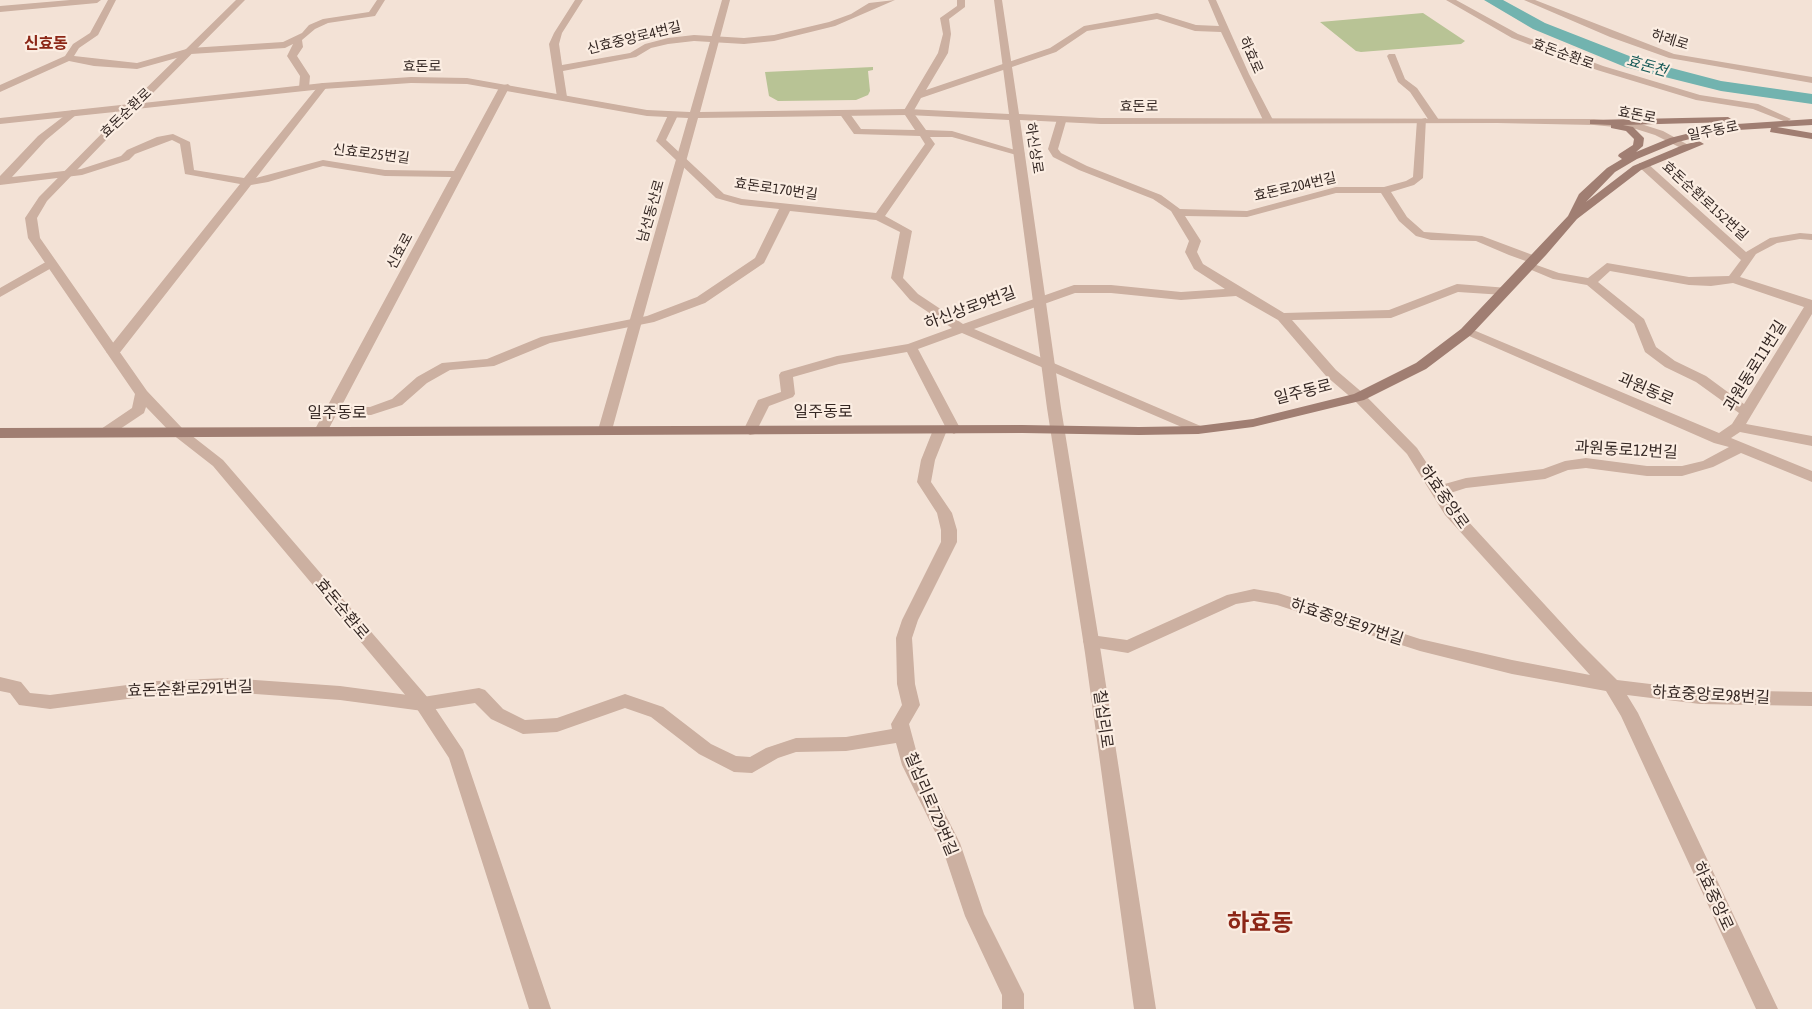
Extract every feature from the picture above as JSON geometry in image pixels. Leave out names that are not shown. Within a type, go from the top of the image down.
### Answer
[{"type":"main road","points":[[1594,122],[1786,119],[1812,121]]},
{"type":"main road","name":"일주동로","points":[[1573,216],[1583,196],[1611,170],[1674,140],[1743,125],[1812,121]]},
{"type":"main road","points":[[1583,196],[1591,179],[1598,172],[1638,146],[1639,138],[1629,129],[1594,122]]},
{"type":"main road","name":"일주동로","points":[[0,433],[321,430],[1198,430],[1280,417],[1359,396],[1421,366],[1466,332],[1573,216],[1643,165],[1687,147],[1745,133],[1812,128]]},
{"type":"main road","points":[[1774,130],[1812,136]]},
{"type":"street","points":[[0,9],[97,0]]},
{"type":"street","points":[[0,89],[68,58],[76,46],[94,35],[112,0]]},
{"type":"street","name":"효돈순환로","points":[[241,0],[132,106],[42,199],[31,218],[34,238],[142,394],[177,431],[218,463],[423,704],[457,755],[540,1009]]},
{"type":"street","points":[[68,58],[94,63],[137,66],[190,51],[285,45],[297,40],[312,27],[326,21],[372,14],[381,0]]},
{"type":"street","points":[[562,97],[554,44],[558,33],[579,0]]},
{"type":"street","name":"남선동산로","points":[[605,430],[726,0]]},
{"type":"street","name":"신효중앙로4번길","points":[[557,69],[633,55],[648,46],[668,41],[714,38],[744,41],[774,38],[832,24],[854,16],[872,5],[891,0]]},
{"type":"street","points":[[879,217],[930,144],[908,112],[943,53],[947,34],[944,18],[961,8],[961,0]]},
{"type":"street","name":"하신상로","points":[[998,0],[1058,430]]},
{"type":"street","name":"하효로","points":[[1212,0],[1268,120]]},
{"type":"street","name":"효돈순환로","points":[[1450,0],[1515,36],[1600,68],[1699,98],[1755,106],[1786,119]]},
{"type":"street","name":"하례로","points":[[1528,0],[1613,35],[1672,56],[1812,80]]},
{"type":"street","points":[[917,96],[1053,50],[1084,29],[1157,16],[1195,28],[1224,29]]},
{"type":"street","points":[[297,40],[298,47],[292,56],[305,76],[304,88]]},
{"type":"street","points":[[1392,56],[1401,80],[1414,90],[1434,120]]},
{"type":"street","name":"효돈로","points":[[0,121],[323,86],[411,80],[467,81],[505,86],[647,113],[674,115],[908,112],[1101,120],[1594,122],[1637,126],[1687,147]]},
{"type":"street","points":[[113,352],[323,86]]},
{"type":"street","name":"신효로","points":[[321,430],[505,86]]},
{"type":"street","points":[[0,181],[10,174],[42,138],[72,113]]},
{"type":"street","points":[[844,113],[858,132],[952,134],[1020,153]]},
{"type":"street","name":"효돈로170번길","points":[[674,115],[662,141],[720,196],[741,202],[879,217],[906,231],[897,278],[914,297],[960,328],[1198,430]]},
{"type":"street","name":"하효중앙로","points":[[1062,118],[1053,149],[1057,155],[1092,172],[1157,197],[1177,212],[1195,240],[1191,252],[1198,266],[1282,317],[1331,373],[1359,396],[1412,451],[1450,511],[1573,647],[1611,685],[1629,713],[1767,1009]]},
{"type":"street","name":"효돈로204번길","points":[[1177,212],[1247,213],[1336,190],[1384,190],[1418,178],[1422,120]]},
{"type":"street","name":"효돈순환로","points":[[63,175],[82,172],[125,158],[131,152],[161,139],[173,137]]},
{"type":"street","name":"신효로25번길","points":[[173,137],[185,142],[189,172],[246,182],[264,180],[323,163],[385,173],[458,174]]},
{"type":"street","name":"효돈순환로152번길","points":[[1643,165],[1747,259]]},
{"type":"street","points":[[0,181],[63,175]]},
{"type":"street","points":[[1384,190],[1403,219],[1420,234],[1431,237],[1478,238],[1557,276],[1591,282],[1640,322],[1650,349],[1670,364],[1701,378],[1745,411]]},
{"type":"street","points":[[332,411],[371,411],[397,402],[422,380],[447,366],[489,363],[546,339],[635,322],[701,300],[760,260],[786,207]]},
{"type":"street","name":"효돈순환로152번길","points":[[1733,279],[1752,252],[1774,240],[1812,237]]},
{"type":"street","points":[[0,293],[51,263]]},
{"type":"street","points":[[1591,282],[1607,267],[1689,281],[1711,282],[1733,279],[1812,305]]},
{"type":"street","points":[[1282,317],[1391,314],[1456,288],[1504,291]]},
{"type":"street","points":[[1040,300],[1074,289],[1111,289],[1181,296],[1238,292]]},
{"type":"street","name":"하신상로9번길","points":[[750,431],[763,403],[788,394],[786,375],[837,360],[911,347],[1040,300]]},
{"type":"street","name":"과원동로11번길","points":[[1719,440],[1737,427],[1812,305]]},
{"type":"street","name":"과원동로","points":[[1466,332],[1719,440],[1812,477]]},
{"type":"street","name":"하신상로9번길","points":[[911,347],[947,430]]},
{"type":"street","points":[[106,432],[139,410],[142,394]]},
{"type":"street","points":[[1737,427],[1812,441]]},
{"type":"street","name":"칠십리로729번길","points":[[947,430],[928,460],[924,482],[944,513],[950,530],[949,542],[910,620],[904,638],[906,684],[911,705],[900,724],[912,765],[950,843],[975,916],[1013,994],[1013,1009]]},
{"type":"street","name":"칠십리로","points":[[1058,430],[1145,1009]]},
{"type":"street","name":"과원동로12번길","points":[[1438,491],[1466,483],[1545,474],[1565,466],[1586,463],[1647,471],[1682,471],[1708,464],[1739,448]]},
{"type":"street","name":"하효중앙로97번길","points":[[1091,641],[1128,647],[1233,599],[1254,595],[1278,599],[1420,645],[1512,667],[1611,685]]},
{"type":"street","name":"효돈순환로291번길","points":[[0,684],[15,687],[25,699],[50,702],[158,688],[227,685],[340,693],[423,704],[479,695],[497,714],[522,727],[557,725],[625,701],[657,712],[705,749],[734,765],[752,765],[772,753],[796,745],[846,744],[903,735]]},
{"type":"street","name":"하효중앙로98번길","points":[[1611,685],[1700,698],[1812,699]]},
{"type":"green space","points":[[1423,13],[1465,41],[1461,44],[1361,52],[1356,51],[1320,22]]},
{"type":"green space","points":[[873,67],[873,70],[868,71],[870,91],[868,95],[856,100],[778,101],[769,96],[765,72]]},
{"type":"waterway","name":"효돈천","points":[[1492,0],[1539,26],[1631,63],[1721,86],[1812,99]]},
{"type":"district","name":"신효동","points":[[46,44]]},
{"type":"district","name":"하효동","points":[[1260,923]]}]
